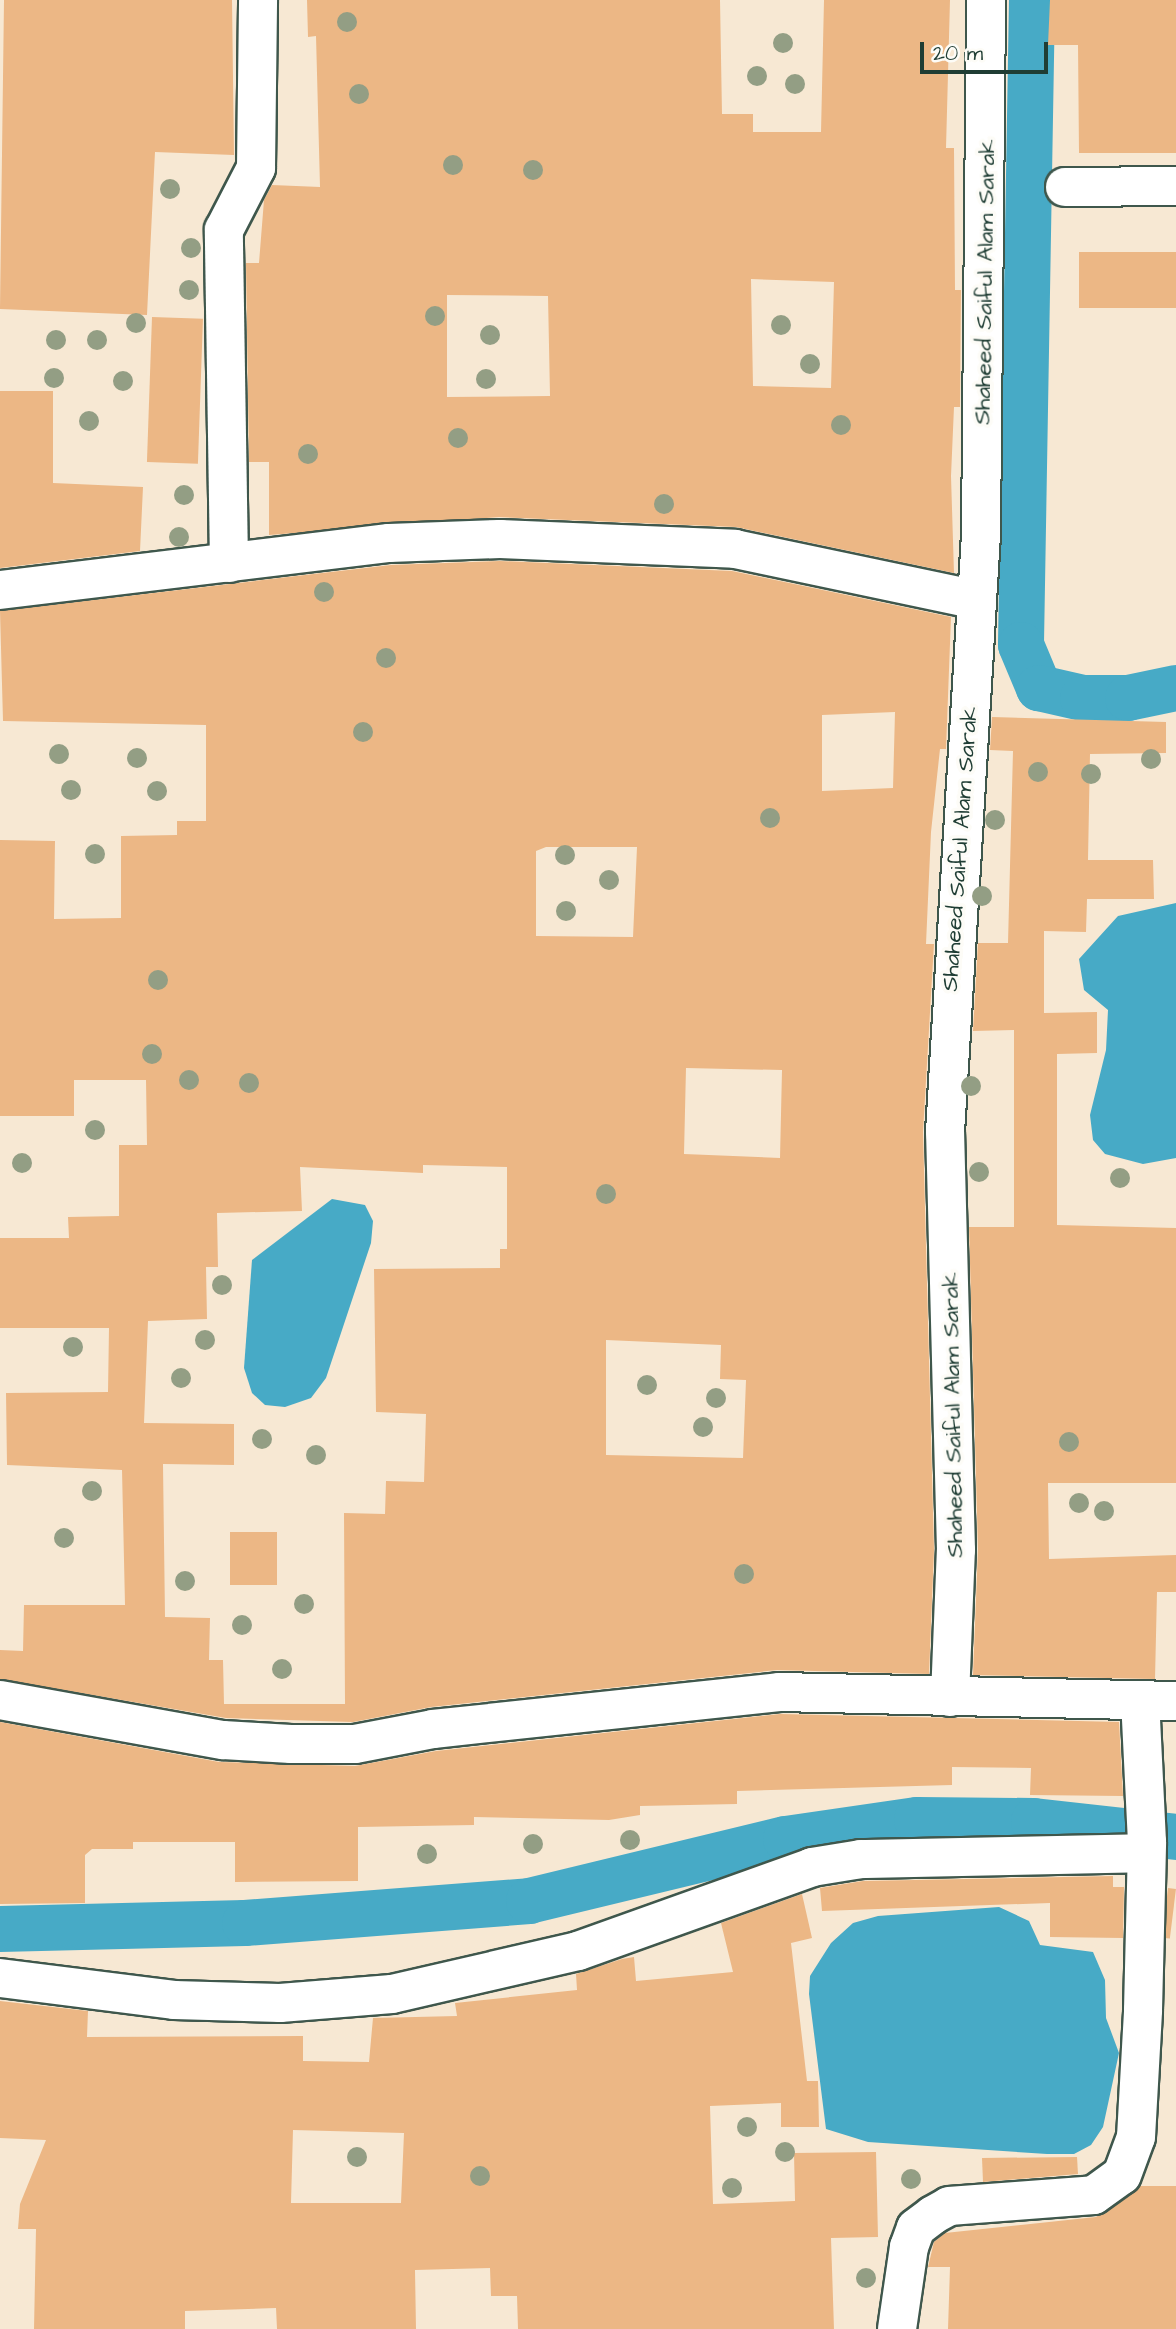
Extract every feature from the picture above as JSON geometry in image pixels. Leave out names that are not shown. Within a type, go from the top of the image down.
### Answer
[{"type":"street","points":[[229,563],[225,230],[256,168],[258,0]]},
{"type":"street","name":"Shaheed Saiful Alam Sarak","points":[[950,1697],[956,1537],[945,1132],[977,600],[988,233],[986,0]]},
{"type":"street","points":[[1065,187],[1176,186]]},
{"type":"street","points":[[0,590],[389,543],[628,541],[735,549],[977,600]]},
{"type":"street","points":[[0,1700],[223,1740],[304,1744],[355,1744],[711,1697],[950,1697],[1152,1710],[1136,2137],[1122,2175],[1094,2195],[949,2206],[933,2216],[916,2228],[909,2247],[897,2329]]},
{"type":"street","points":[[0,1978],[174,2000],[280,2003],[392,1994],[578,1951],[812,1867],[861,1859],[1146,1847]]},
{"type":"water","points":[[1176,903],[1176,1158],[1143,1164],[1105,1154],[1093,1140],[1090,1115],[1106,1050],[1108,1010],[1084,990],[1079,959],[1118,916]]},
{"type":"water","points":[[332,1199],[365,1205],[373,1221],[371,1243],[326,1378],[311,1398],[285,1407],[265,1405],[252,1393],[244,1368],[252,1260]]},
{"type":"water","points":[[999,1907],[1029,1921],[1040,1945],[1093,1952],[1105,1980],[1106,2018],[1119,2053],[1103,2127],[1091,2145],[1074,2154],[1047,2154],[868,2142],[826,2129],[809,1994],[810,1976],[831,1943],[853,1923],[878,1916]]},
{"type":"building","points":[[4,0],[232,0],[234,155],[155,152],[147,315],[0,309]]},
{"type":"building","points":[[307,0],[720,0],[722,114],[753,114],[753,132],[821,132],[824,0],[950,0],[946,148],[954,148],[955,290],[961,290],[960,407],[954,407],[951,476],[954,573],[736,527],[499,517],[269,535],[269,462],[249,462],[246,263],[259,263],[264,200],[272,185],[320,187],[316,36],[308,37]],"holes":[[[751,279],[834,282],[831,388],[753,386]],[[447,295],[548,296],[550,396],[447,397]]]},
{"type":"building","points":[[1050,0],[1176,0],[1176,153],[1079,153],[1078,45],[1048,45]]},
{"type":"building","points":[[1079,252],[1176,252],[1176,308],[1079,308]]},
{"type":"building","points":[[152,317],[203,319],[198,464],[147,462]]},
{"type":"building","points":[[0,391],[53,391],[53,483],[143,487],[140,551],[0,568]]},
{"type":"building","points":[[500,561],[732,571],[951,617],[946,749],[940,749],[931,832],[926,944],[934,944],[923,1132],[934,1550],[929,1674],[777,1670],[431,1707],[353,1722],[226,1718],[0,1679],[0,1650],[23,1651],[24,1605],[125,1605],[122,1470],[7,1465],[6,1393],[108,1392],[109,1328],[0,1328],[0,1238],[69,1238],[68,1217],[119,1216],[119,1145],[147,1145],[146,1080],[74,1080],[74,1116],[0,1116],[0,840],[55,841],[54,919],[121,918],[121,836],[177,835],[177,821],[206,821],[206,725],[3,721],[0,611],[391,565]],"holes":[[[895,712],[893,788],[822,791],[822,715]],[[546,847],[637,847],[633,937],[536,936],[536,851]],[[686,1068],[782,1070],[780,1158],[684,1154]],[[423,1165],[507,1167],[507,1249],[500,1249],[500,1268],[374,1269],[376,1412],[426,1414],[424,1482],[386,1481],[385,1514],[344,1513],[345,1704],[224,1704],[223,1660],[209,1660],[210,1618],[165,1617],[163,1464],[234,1465],[234,1424],[144,1423],[148,1321],[207,1319],[206,1267],[218,1267],[217,1213],[302,1211],[300,1167],[423,1173]],[[606,1340],[721,1345],[720,1379],[746,1380],[743,1458],[606,1455]]]},
{"type":"building","points":[[992,717],[1166,722],[1166,753],[1090,754],[1088,860],[1153,860],[1154,899],[1087,899],[1086,932],[1044,931],[1044,1013],[1097,1012],[1097,1053],[1057,1054],[1057,1225],[1176,1228],[1176,1483],[1048,1483],[1049,1559],[1176,1555],[1176,1592],[1157,1592],[1155,1679],[973,1675],[978,1549],[969,1227],[1014,1227],[1014,1030],[973,1031],[978,943],[1008,943],[1013,751],[990,750]]},
{"type":"building","points":[[230,1532],[277,1532],[277,1585],[230,1585]]},
{"type":"building","points":[[780,1714],[1119,1722],[1123,1796],[1030,1795],[1031,1768],[952,1767],[952,1785],[737,1791],[737,1804],[640,1806],[640,1815],[609,1820],[474,1817],[474,1825],[358,1827],[358,1881],[235,1882],[235,1842],[133,1842],[133,1849],[92,1849],[85,1855],[85,1903],[0,1904],[0,1722],[219,1762],[355,1766],[436,1751]]},
{"type":"building","points":[[1113,1876],[1113,1887],[1124,1887],[1123,1938],[1050,1937],[1050,1903],[822,1911],[820,1888],[863,1881]]},
{"type":"building","points":[[1168,1888],[1176,1889],[1170,1939],[1162,1938]]},
{"type":"building","points":[[802,1894],[812,1938],[791,1943],[807,2081],[818,2081],[819,2127],[781,2127],[781,2103],[710,2106],[713,2204],[795,2201],[794,2153],[876,2152],[878,2237],[831,2238],[834,2329],[518,2329],[517,2296],[491,2296],[490,2268],[415,2270],[416,2329],[277,2329],[276,2308],[185,2311],[185,2329],[34,2329],[36,2229],[18,2229],[20,2204],[46,2140],[0,2138],[0,2001],[88,2011],[87,2037],[303,2036],[303,2061],[369,2062],[373,2018],[457,2016],[455,2003],[577,1990],[576,1974],[634,1957],[636,1981],[733,1972],[721,1923]],"holes":[[[293,2130],[404,2133],[401,2203],[291,2203]]]},
{"type":"building","points":[[1077,2157],[1078,2174],[983,2182],[982,2158]]},
{"type":"building","points":[[1140,2186],[1176,2186],[1176,2329],[948,2329],[950,2267],[928,2267],[934,2242],[945,2233],[1096,2217]]},
{"type":"waterway","points":[[1032,0],[1021,645],[1039,688],[1083,698],[1128,698],[1176,688]]},
{"type":"waterway","points":[[0,1929],[245,1923],[529,1901],[786,1839],[917,1820],[1034,1821],[1176,1837]]}]
